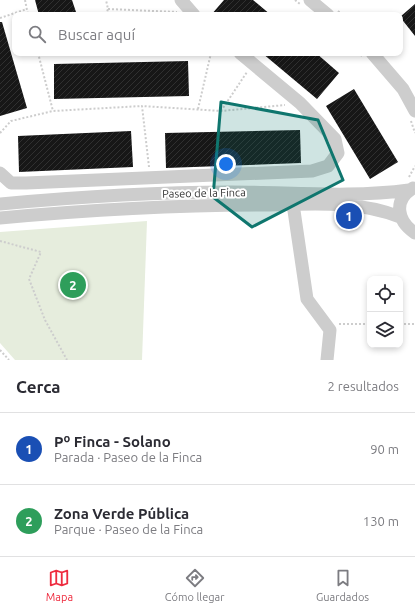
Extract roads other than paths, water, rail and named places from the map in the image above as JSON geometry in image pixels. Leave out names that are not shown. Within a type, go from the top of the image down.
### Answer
[{"type":"street","points":[[181,0],[191,12]]},
{"type":"street","points":[[310,0],[324,12]]},
{"type":"street","points":[[0,173],[11,183],[312,171],[328,166],[338,152],[336,139],[300,103],[244,56]]},
{"type":"street","points":[[375,56],[403,89],[415,111]]},
{"type":"street","points":[[413,188],[401,202],[400,217],[406,227],[415,233]]},
{"type":"street","name":"Paseo de la Finca","points":[[0,204],[145,194],[230,192],[366,194],[413,188]]},
{"type":"street","points":[[293,204],[307,300],[330,330],[327,360]]},
{"type":"street","name":"Paseo de la Finca","points":[[0,218],[151,207],[293,204],[366,206],[400,217]]},
{"type":"place","name":"Pº Finca - Solano","points":[[349,216]]},
{"type":"place","name":"Zona Verde Pública","points":[[73,285]]}]
